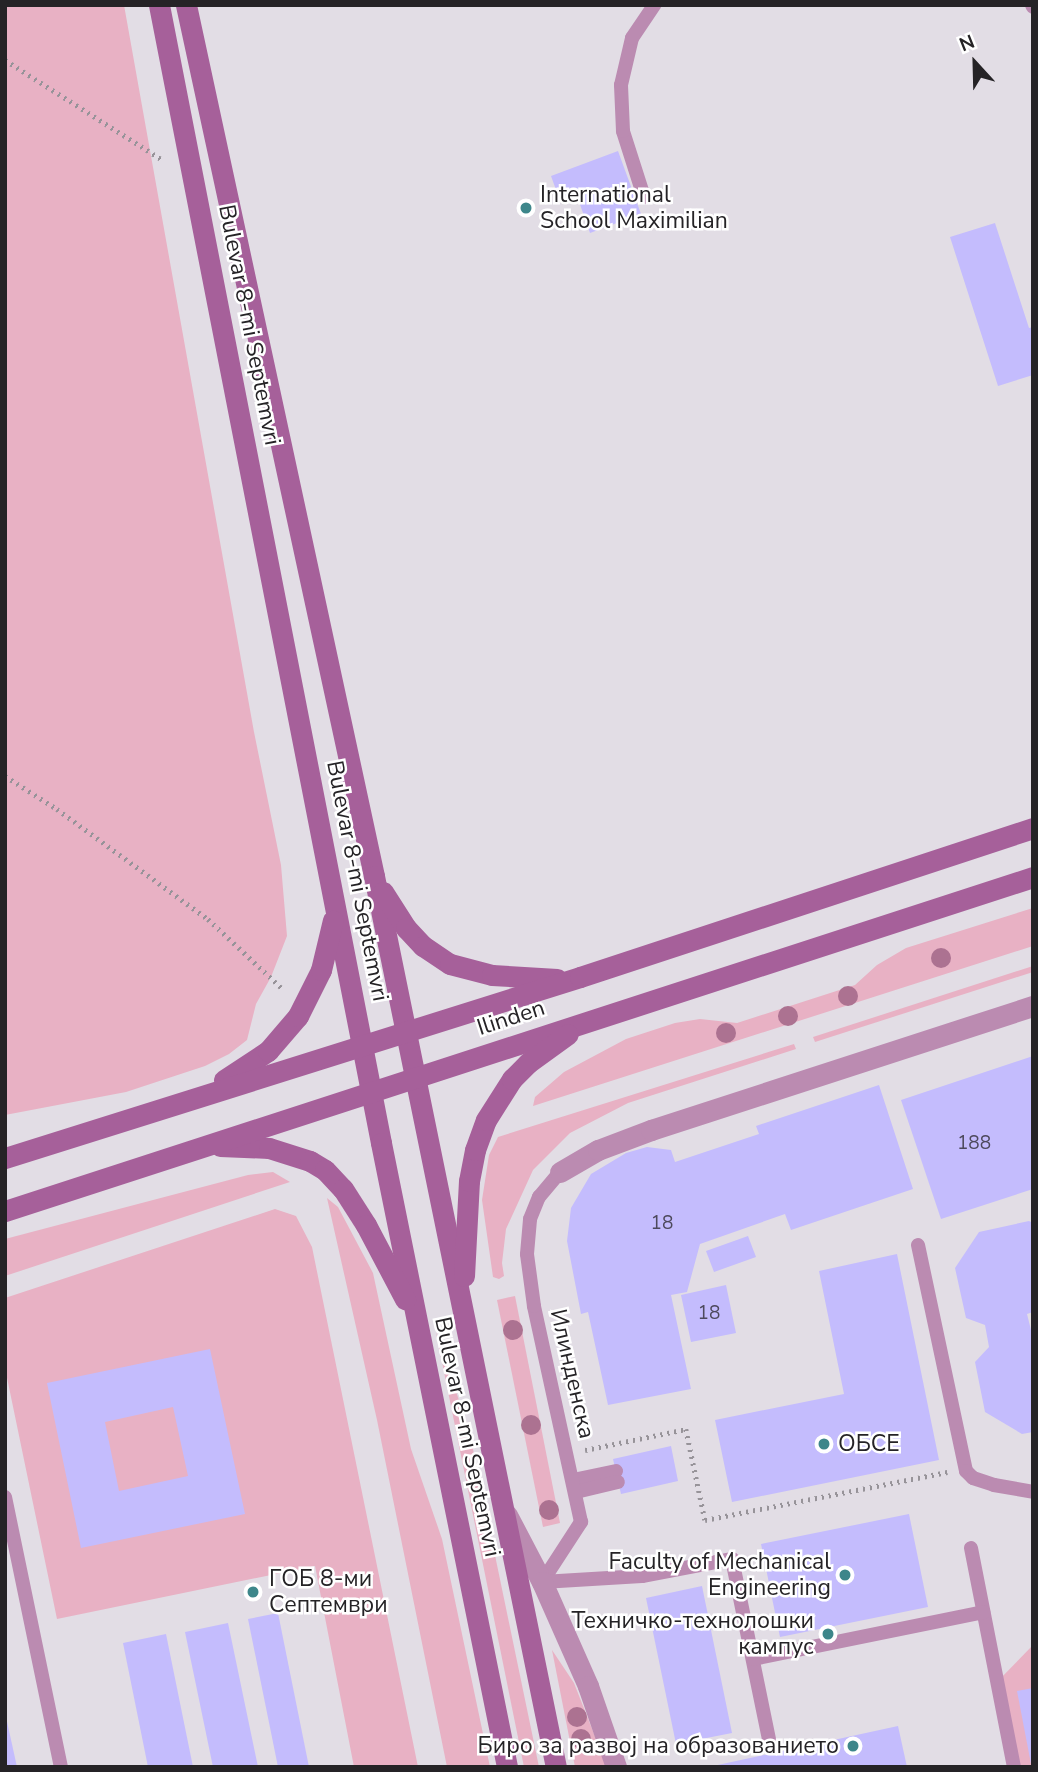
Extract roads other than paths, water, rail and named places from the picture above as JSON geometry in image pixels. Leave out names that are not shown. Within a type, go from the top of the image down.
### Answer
[{"type":"street","name":"Bulevar 8-mi Septemvri","points":[[159,5],[415,1318],[508,1767]]},
{"type":"street","name":"Bulevar 8-mi Septemvri","points":[[186,5],[374,876],[556,1767]]},
{"type":"street","name":"Ilinden","points":[[5,1158],[580,978],[1033,828]]},
{"type":"street","points":[[374,876],[406,928],[423,946],[450,964],[469,971],[546,980],[580,978]]},
{"type":"street","name":"Ilinden","points":[[5,1211],[1033,877]]},
{"type":"street","points":[[185,1101],[257,1060],[291,1026],[311,993],[328,947],[333,914],[332,888]]},
{"type":"street","points":[[561,1172],[577,1160],[630,1138],[1033,1006]]},
{"type":"street","points":[[462,1309],[469,1181],[475,1150],[486,1120],[507,1086],[528,1063],[595,1018]]},
{"type":"street","points":[[201,1146],[269,1148],[310,1161],[325,1170],[343,1189],[366,1225],[415,1318]]},
{"type":"street","name":"Bulevar 8-mi Septemvri","points":[[502,1505],[542,1582],[588,1686],[616,1767]]},
{"type":"lane","points":[[643,197],[623,131],[621,85],[632,38],[654,5]]},
{"type":"lane","name":"Илинденска","points":[[542,1582],[581,1522],[534,1306],[527,1254],[530,1219],[539,1197],[561,1172]]},
{"type":"lane","points":[[918,1245],[965,1471],[973,1478],[994,1485],[1033,1492]]},
{"type":"lane","points":[[575,1486],[617,1477]]},
{"type":"lane","points":[[5,1497],[61,1767]]},
{"type":"lane","points":[[971,1548],[1014,1767]]},
{"type":"lane","points":[[542,1582],[642,1576],[732,1559],[769,1740]]},
{"type":"lane","points":[[753,1659],[983,1612]]},
{"type":"place","name":"International School Maximilian","points":[[526,208]]},
{"type":"place","name":"ОБСЕ","points":[[824,1444]]},
{"type":"place","name":"Faculty of Mechanical Engineering","points":[[845,1575]]},
{"type":"place","name":"ГОБ 8-ми Септември","points":[[253,1592]]},
{"type":"place","name":"Техничко-технолошки кампус","points":[[828,1634]]},
{"type":"place","name":"Биро за развој на образованието","points":[[853,1746]]}]
